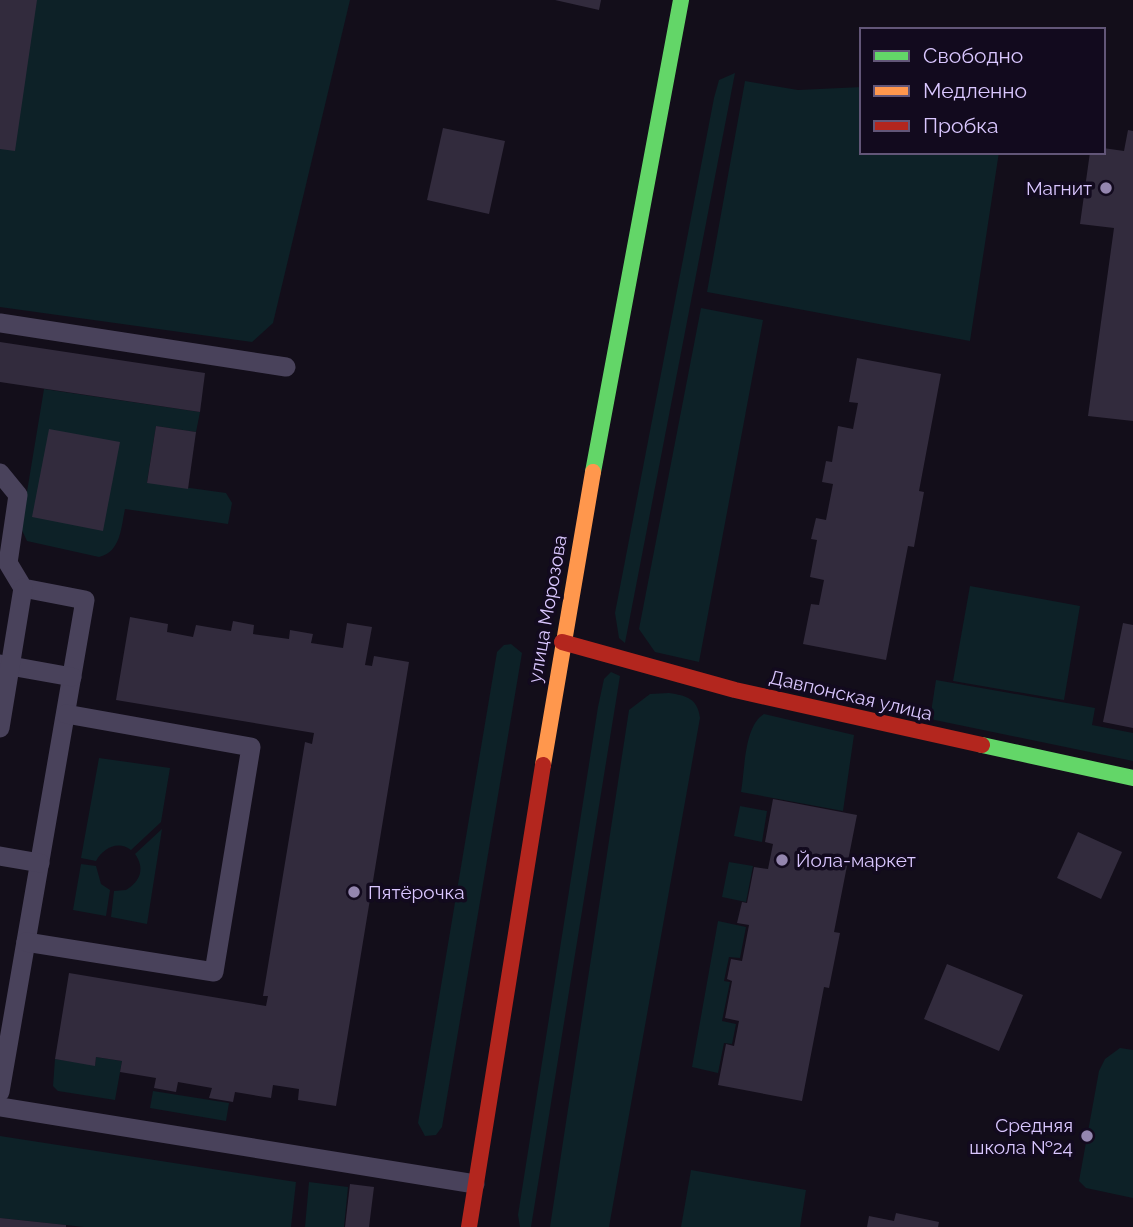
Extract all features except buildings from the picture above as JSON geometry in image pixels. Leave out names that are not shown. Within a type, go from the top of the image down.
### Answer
[{"type":"main road","name":"улица Морозова","points":[[468,1227],[562,642],[681,0]]},
{"type":"main road","name":"Давпонская улица","points":[[562,642],[735,690],[1133,778]]},
{"type":"lane","points":[[0,323],[286,367]]},
{"type":"lane","points":[[0,472],[18,495],[8,563],[23,588],[5,665],[0,728]]},
{"type":"lane","points":[[0,1092],[85,600],[23,588]]},
{"type":"lane","points":[[5,665],[72,677]]},
{"type":"lane","points":[[26,942],[214,972],[251,747],[66,714]]},
{"type":"lane","points":[[0,856],[40,863]]},
{"type":"lane","points":[[0,1107],[475,1184]]},
{"type":"shaded area","points":[[0,0],[350,0],[273,323],[252,342],[0,307]]},
{"type":"shaded area","points":[[735,73],[625,643],[619,638],[615,613],[714,98],[719,80]]},
{"type":"shaded area","points":[[745,81],[798,90],[860,87],[860,154],[999,154],[970,341],[707,292]]},
{"type":"shaded area","points":[[701,308],[763,320],[699,662],[655,652],[639,629]]},
{"type":"shaded area","points":[[44,389],[200,412],[196,432],[156,426],[147,482],[226,493],[232,503],[228,524],[125,509],[116,544],[112,550],[99,557],[27,541],[21,528]]},
{"type":"shaded area","points":[[970,586],[1080,606],[1064,700],[953,681]]},
{"type":"shaded area","points":[[511,644],[522,653],[442,1127],[436,1135],[425,1136],[418,1123],[497,652],[504,645]]},
{"type":"shaded area","points":[[611,672],[620,676],[531,1227],[520,1227],[518,1215],[598,707],[604,679]]},
{"type":"shaded area","points":[[936,680],[1095,708],[1092,725],[1133,733],[1133,761],[930,719]]},
{"type":"shaded area","points":[[650,694],[681,695],[694,702],[700,718],[609,1227],[550,1227],[629,710]]},
{"type":"shaded area","points":[[764,714],[854,735],[843,811],[741,792],[749,738],[757,720]]},
{"type":"shaded area","points":[[99,758],[170,768],[161,822],[131,850],[121,846],[111,847],[96,861],[81,858]]},
{"type":"shaded area","points":[[740,806],[767,811],[762,842],[734,836]]},
{"type":"shaded area","points":[[162,829],[147,924],[111,917],[114,891],[126,890],[135,883],[140,874],[140,864],[135,854]]},
{"type":"shaded area","points":[[729,862],[753,866],[746,902],[722,897]]},
{"type":"shaded area","points":[[81,864],[96,866],[101,884],[110,890],[106,916],[73,910]]},
{"type":"shaded area","points":[[718,921],[746,927],[740,958],[729,957],[724,981],[730,982],[722,1021],[736,1024],[732,1044],[724,1043],[718,1073],[692,1067]]},
{"type":"shaded area","points":[[1120,1048],[1133,1050],[1133,1198],[1086,1188],[1079,1181],[1099,1071],[1105,1059]]},
{"type":"shaded area","points":[[96,1057],[122,1061],[115,1100],[58,1091],[53,1086],[55,1059],[95,1065]]},
{"type":"shaded area","points":[[153,1091],[229,1103],[226,1121],[150,1108]]},
{"type":"shaded area","points":[[0,1136],[296,1182],[291,1227],[84,1227],[0,1218]]},
{"type":"shaded area","points":[[691,1170],[806,1190],[800,1227],[681,1227]]},
{"type":"shaded area","points":[[309,1182],[348,1187],[344,1227],[305,1227]]},
{"type":"traffic: fast","points":[[593,472],[681,0]]},
{"type":"traffic: fast","points":[[982,745],[1133,778]]},
{"type":"traffic: slow","points":[[543,765],[593,472]]},
{"type":"traffic: jam","points":[[562,642],[735,690],[982,745]]},
{"type":"traffic: jam","points":[[469,1227],[543,765]]},
{"type":"place","name":"Магнит","points":[[1106,188]]},
{"type":"place","name":"Йола-маркет","points":[[782,860]]},
{"type":"place","name":"Пятёрочка","points":[[354,892]]},
{"type":"place","name":"Средняя школа №24","points":[[1087,1136]]}]
